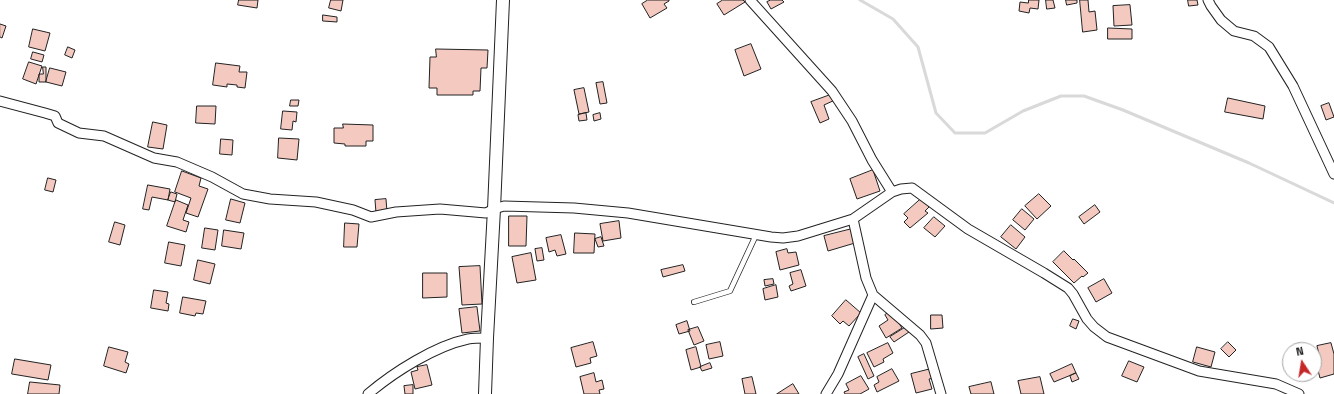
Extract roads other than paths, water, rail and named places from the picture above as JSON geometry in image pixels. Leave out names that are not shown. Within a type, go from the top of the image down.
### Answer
[{"type":"main road","points":[[485,394],[503,0]]},
{"type":"street","points":[[750,0],[832,91],[852,121],[872,160],[892,192]]},
{"type":"street","points":[[1208,0],[1221,20],[1234,31],[1254,36],[1269,46],[1292,86],[1334,174]]},
{"type":"street","points":[[0,101],[54,116],[58,123],[79,133],[104,136],[154,158],[177,162],[212,177],[243,194],[270,199],[316,202],[353,210],[371,218],[396,212],[440,209],[486,213],[494,208],[504,206],[574,208],[628,213],[756,235],[783,238],[798,236],[853,219],[892,192],[912,188],[968,229],[1058,282],[1073,294],[1087,319],[1094,327],[1107,337],[1199,372],[1276,384],[1299,394]]},
{"type":"street","points":[[853,219],[866,278],[873,295],[920,335],[926,344],[941,394]]},
{"type":"street","points":[[826,394],[838,374],[873,295]]},
{"type":"street","points":[[368,394],[388,378],[448,345],[470,339],[487,338]]},
{"type":"lane","points":[[694,302],[730,291],[756,235]]},
{"type":"waterway","points":[[860,0],[893,19],[918,47],[936,113],[955,133],[985,133],[1023,111],[1061,96],[1084,96],[1123,110],[1249,163],[1334,203]]}]
